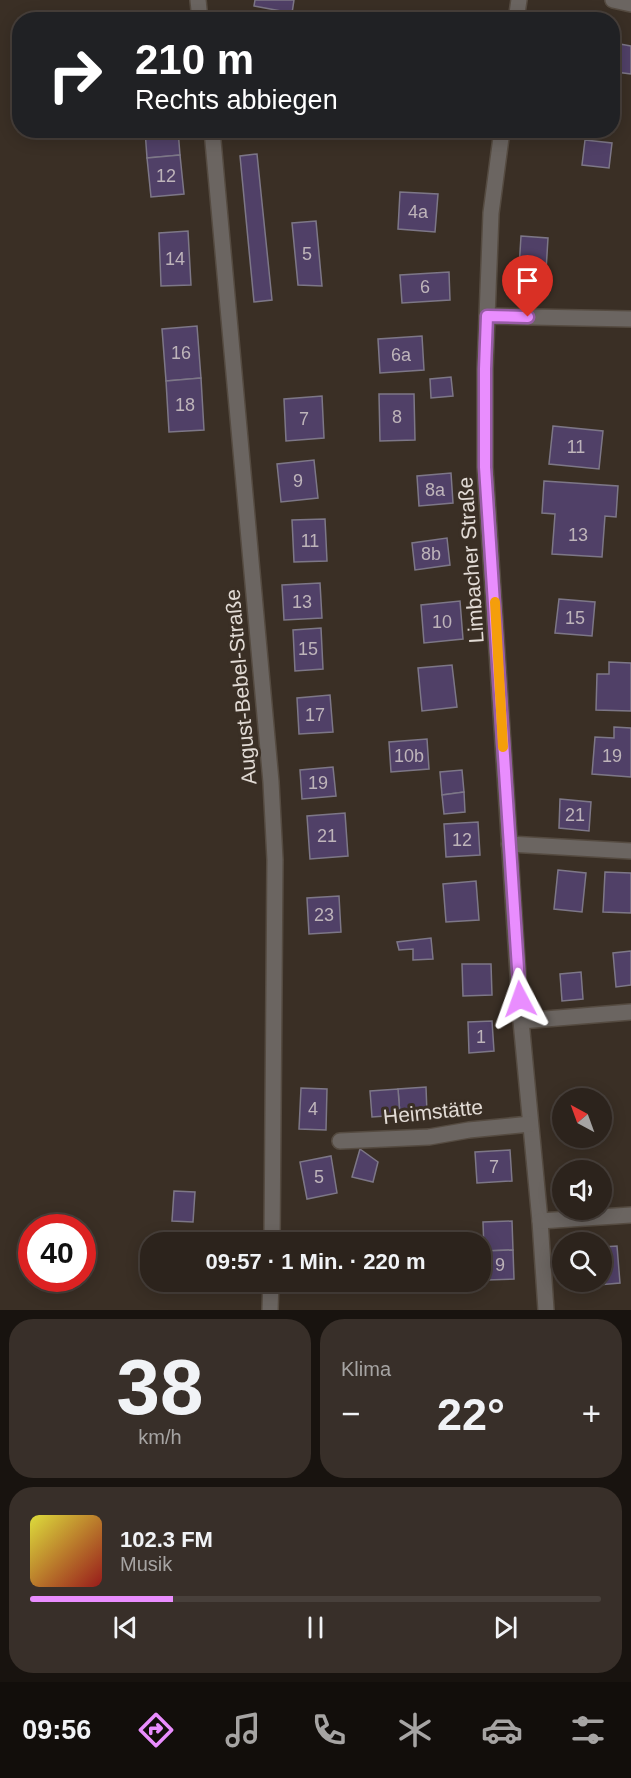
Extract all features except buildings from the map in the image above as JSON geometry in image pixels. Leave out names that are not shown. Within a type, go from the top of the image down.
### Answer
[{"type":"street","points":[[613,0],[631,4]]},
{"type":"street","name":"August-Bebel-Straße","points":[[213,138],[271,782],[274,860],[272,1232]]},
{"type":"street","name":"Limbacher Straße","points":[[501,138],[491,213],[485,369],[485,467],[521,1021],[546,1310]]},
{"type":"street","points":[[487,316],[631,319]]},
{"type":"street","points":[[509,844],[631,851]]},
{"type":"street","points":[[521,1021],[631,1012]]},
{"type":"street","name":"Heimstätte","points":[[340,1141],[429,1137],[469,1130],[530,1124]]},
{"type":"street","points":[[540,1221],[631,1215]]},
{"type":"street","points":[[270,1310],[271,1292]]},
{"type":"slow traffic","points":[[495,602],[503,747]]},
{"type":"route","points":[[520,999],[485,467],[485,369],[487,316],[528,317]]}]
